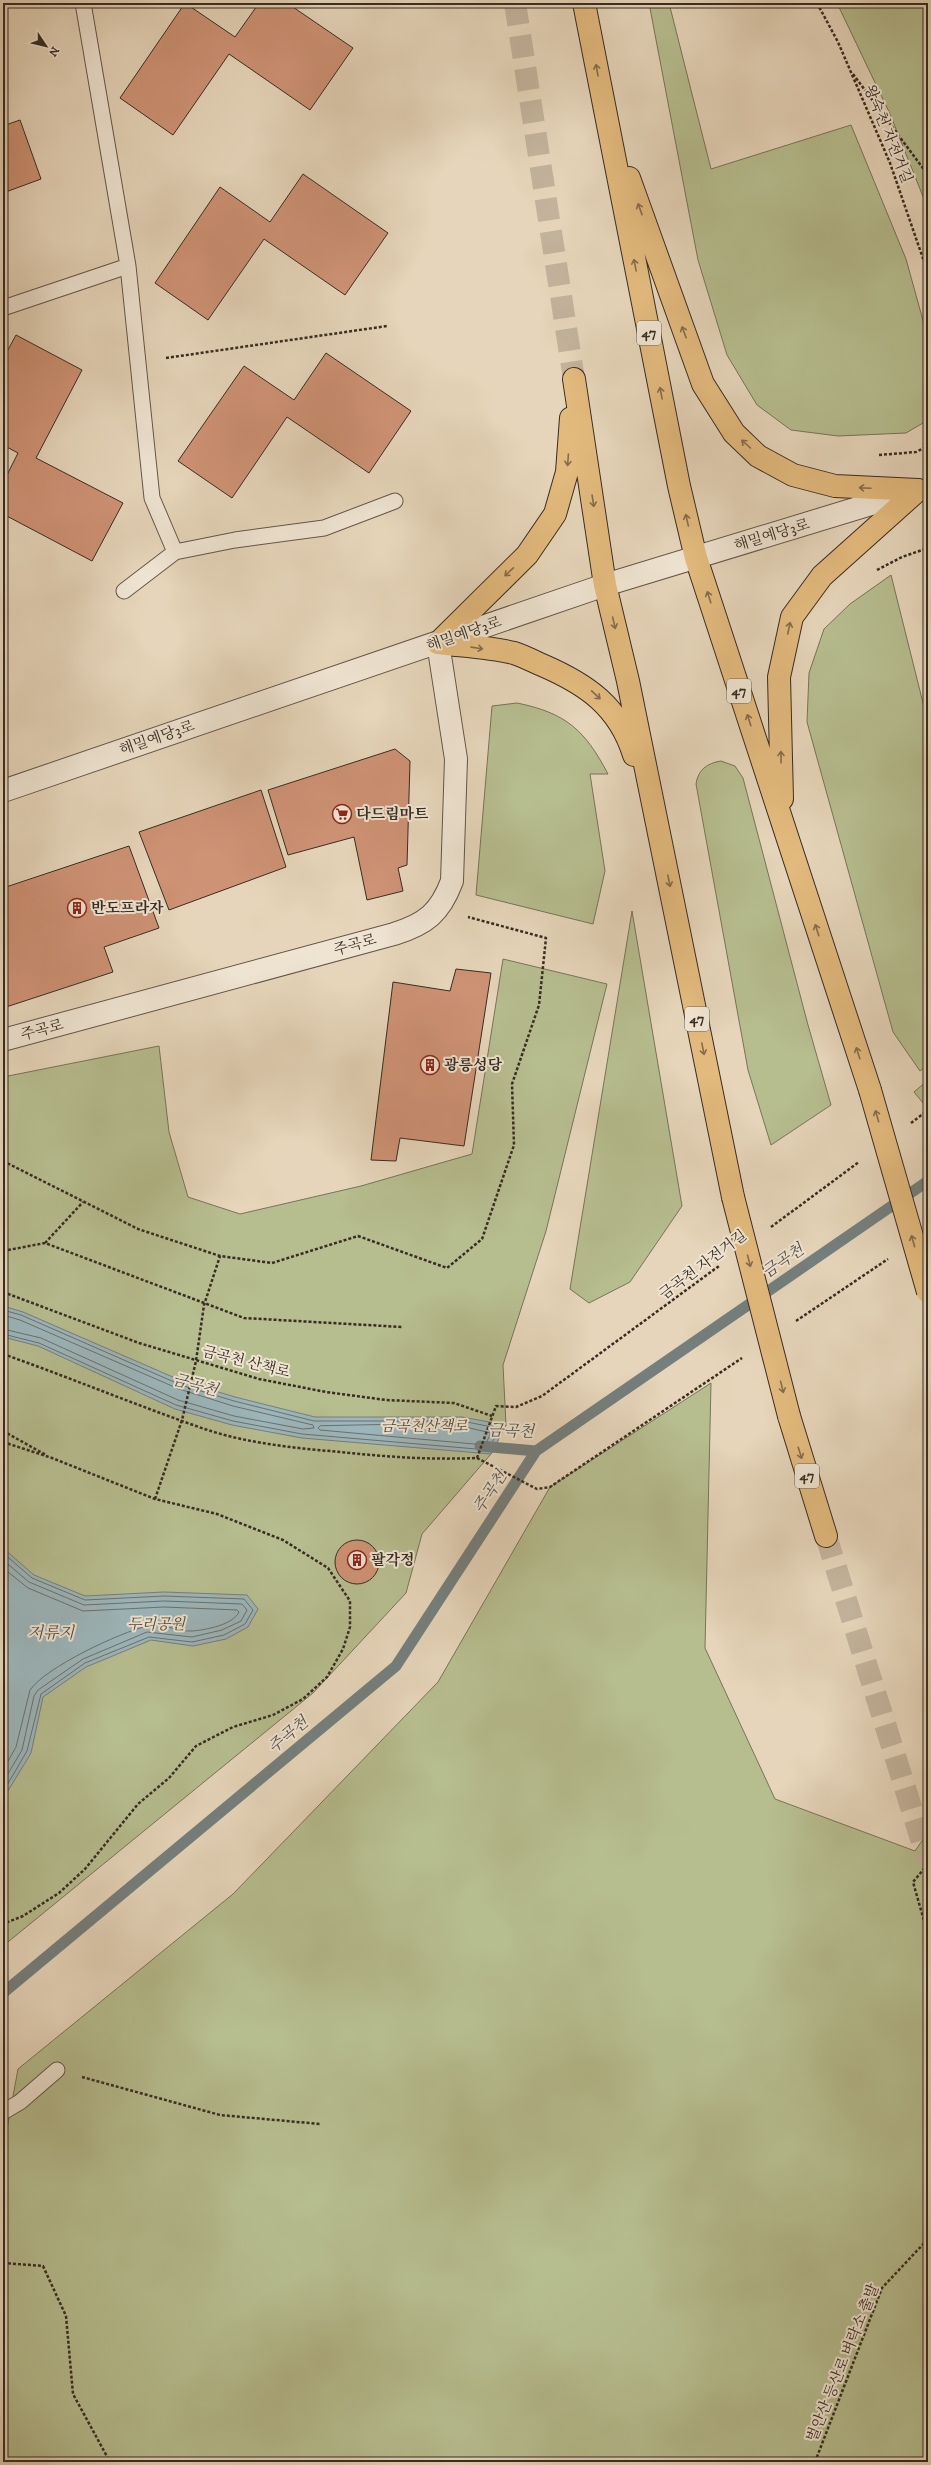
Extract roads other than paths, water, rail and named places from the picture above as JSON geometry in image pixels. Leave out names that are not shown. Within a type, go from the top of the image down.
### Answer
[{"type":"highway","name":"47","points":[[584,3],[679,486],[696,558],[870,1090],[928,1292]]},
{"type":"highway","points":[[604,108],[703,384],[734,433],[758,456],[793,475],[835,486],[923,489]]},
{"type":"highway","name":"47","points":[[438,643],[527,555],[555,514],[567,472],[574,379],[605,586],[628,681],[733,1196],[789,1416],[826,1536]]},
{"type":"highway","points":[[782,824],[779,677],[792,617],[822,576],[923,489]]},
{"type":"highway","points":[[438,643],[514,653],[552,669],[590,689],[611,709],[630,743],[661,842]]},
{"type":"street","name":"해밀예당3로","points":[[3,791],[605,586],[923,489]]},
{"type":"street","name":"주곡로","points":[[3,1040],[394,934],[412,928],[435,914],[445,899],[452,881],[456,759],[438,643]]},
{"type":"lane","points":[[83,3],[128,266],[152,498],[175,552]]},
{"type":"lane","points":[[3,308],[128,266]]},
{"type":"lane","points":[[124,591],[175,552],[235,540],[324,528],[395,501]]},
{"type":"lane","points":[[3,2112],[20,2102],[57,2070]]},
{"type":"water","name":"금곡천","points":[[3,1306],[23,1312],[182,1381],[235,1397],[315,1417],[462,1417],[506,1425],[491,1454],[302,1438],[232,1425],[175,1409],[38,1346],[3,1337]]},
{"type":"water","name":"저류지","points":[[3,1548],[34,1575],[85,1596],[164,1592],[247,1595],[258,1609],[248,1627],[226,1639],[193,1646],[151,1640],[86,1667],[43,1697],[31,1753],[3,1799]]},
{"type":"waterway","name":"금곡천","points":[[480,1446],[536,1451],[928,1181]]},
{"type":"waterway","name":"주곡천","points":[[3,1993],[396,1666],[536,1451]]},
{"type":"tunnel","points":[[515,3],[574,379]]},
{"type":"tunnel","points":[[826,1536],[928,1861]]},
{"type":"place","name":"다드림마트","points":[[342,814]]},
{"type":"place","name":"반도프라자","points":[[77,908]]},
{"type":"place","name":"광릉성당","points":[[430,1065]]},
{"type":"place","name":"팔각정","points":[[357,1560]]},
{"type":"park label","name":"금곡천산책로","points":[[424,1426]]},
{"type":"park label","name":"두리공원","points":[[156,1624]]}]
